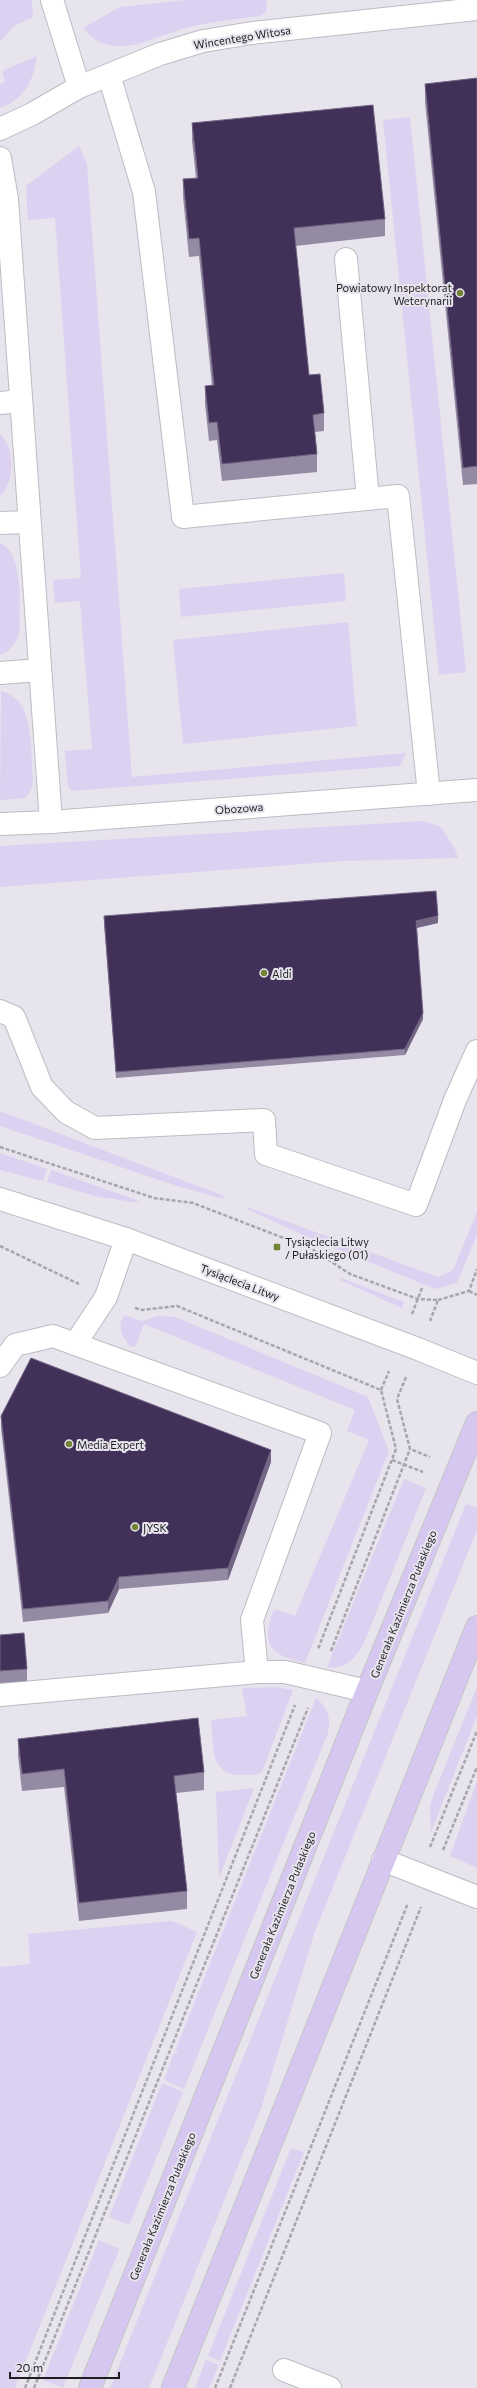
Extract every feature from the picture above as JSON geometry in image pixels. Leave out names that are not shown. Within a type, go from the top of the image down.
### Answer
[{"type":"main road","name":"Generała Kazimierza Pułaskiego","points":[[90,2388],[367,1691],[477,1423]]},
{"type":"main road","points":[[173,2388],[477,1627]]},
{"type":"street","points":[[52,0],[79,87]]},
{"type":"street","name":"Wincentego Witosa","points":[[0,129],[32,114],[79,87],[160,54],[203,41],[252,33],[477,9]]},
{"type":"street","points":[[109,75],[144,192],[183,518],[398,496],[428,794]]},
{"type":"street","points":[[0,158],[6,198],[6,288],[10,402],[28,522],[51,822]]},
{"type":"street","points":[[346,259],[368,498]]},
{"type":"street","points":[[0,524],[28,522]]},
{"type":"street","points":[[0,673],[39,670]]},
{"type":"street","name":"Obozowa","points":[[0,824],[51,822],[477,790]]},
{"type":"street","points":[[0,1011],[14,1017],[42,1087],[66,1112],[95,1128],[264,1120],[266,1154],[416,1205],[455,1100],[477,1051]]},
{"type":"street","name":"Tysiąclecia Litwy","points":[[0,1199],[126,1239],[418,1349],[477,1373]]},
{"type":"street","points":[[75,1344],[106,1297],[126,1239]]},
{"type":"street","points":[[0,1366],[15,1345],[53,1336],[320,1433],[252,1620],[257,1672]]},
{"type":"street","points":[[0,1695],[257,1672],[285,1672],[314,1677],[367,1691]]},
{"type":"street","points":[[383,1860],[477,1897]]},
{"type":"street","points":[[284,2370],[330,2388]]},
{"type":"path","points":[[0,1246],[106,1297],[142,1310],[177,1306],[381,1390],[396,1449],[314,1677],[34,2388]]},
{"type":"path","points":[[469,1291],[477,1269]]},
{"type":"path","points":[[438,1300],[469,1291],[477,1295]]},
{"type":"path","points":[[25,2388],[314,1677],[410,1449]]},
{"type":"path","points":[[230,2388],[426,1877],[477,1731]]},
{"type":"path","points":[[215,2388],[426,1877],[477,1767]]},
{"type":"shaded area","points":[[0,0],[32,0],[33,17],[14,26],[0,42]]},
{"type":"shaded area","points":[[186,0],[267,0],[266,12],[260,16],[218,21],[193,26],[136,44],[122,46],[108,45],[95,39],[83,28],[120,7]]},
{"type":"shaded area","points":[[37,56],[36,65],[26,88],[15,100],[0,108],[0,84],[5,82],[2,71]]},
{"type":"shaded area","points":[[410,117],[466,672],[439,675],[383,120]]},
{"type":"shaded area","points":[[79,146],[87,164],[132,777],[406,753],[400,766],[71,791],[68,786],[65,751],[92,749],[80,601],[55,603],[53,580],[81,578],[55,218],[28,220],[26,186]]},
{"type":"shaded area","points":[[0,434],[5,440],[11,456],[11,474],[5,490],[0,496]]},
{"type":"shaded area","points":[[0,543],[8,549],[17,568],[20,593],[20,627],[14,644],[8,651],[0,655]]},
{"type":"shaded area","points":[[344,573],[346,601],[181,617],[179,589]]},
{"type":"shaded area","points":[[348,622],[357,726],[183,744],[173,640]]},
{"type":"shaded area","points":[[1,691],[12,696],[20,704],[26,715],[29,727],[33,778],[32,787],[26,798],[0,800]]},
{"type":"shaded area","points":[[424,821],[441,827],[455,849],[458,858],[342,861],[0,887],[0,846]]},
{"type":"shaded area","points":[[0,1111],[224,1196],[223,1199],[177,1186],[0,1126]]},
{"type":"shaded area","points":[[0,1153],[47,1169],[43,1181],[0,1170]]},
{"type":"shaded area","points":[[51,1170],[134,1199],[140,1203],[99,1197],[47,1182]]},
{"type":"shaded area","points":[[247,1207],[438,1277],[453,1270],[477,1212],[477,1235],[457,1283],[435,1289],[303,1235],[247,1209]]},
{"type":"shaded area","points":[[341,1278],[404,1302],[402,1308],[340,1280]]},
{"type":"shaded area","points":[[125,1315],[142,1321],[158,1316],[175,1317],[368,1397],[389,1451],[305,1663],[284,1657],[277,1653],[272,1648],[268,1633],[273,1611],[278,1610],[295,1616],[369,1440],[347,1431],[355,1410],[144,1324],[135,1347],[130,1346],[121,1331],[122,1319]]},
{"type":"shaded area","points":[[404,1479],[426,1488],[368,1633],[358,1653],[348,1663],[342,1666],[327,1667]]},
{"type":"shaded area","points":[[466,1504],[477,1508],[477,1530],[314,1934],[262,2106],[149,2388],[110,2388]]},
{"type":"shaded area","points":[[275,1687],[293,1690],[262,1772],[254,1775],[230,1774],[223,1770],[218,1764],[215,1756],[211,1720],[247,1716],[242,1688]]},
{"type":"shaded area","points":[[477,1687],[477,1716],[431,1832],[430,1807],[433,1796]]},
{"type":"shaded area","points":[[316,1698],[328,1713],[328,1733],[184,2089],[164,2080],[174,2053],[177,2054],[178,2052],[175,2051]]},
{"type":"shaded area","points":[[477,1781],[477,1868],[450,1856]]},
{"type":"shaded area","points":[[254,1788],[219,1878],[216,1792]]},
{"type":"shaded area","points":[[172,1921],[197,1932],[15,2388],[0,2388],[0,1967],[30,1964],[28,1934]]},
{"type":"shaded area","points":[[162,2083],[183,2092],[130,2223],[127,2224],[109,2217]]},
{"type":"shaded area","points":[[291,2148],[304,2152],[220,2361],[208,2356]]},
{"type":"shaded area","points":[[99,2240],[118,2248],[119,2250],[63,2388],[43,2380]]},
{"type":"shaded area","points":[[206,2360],[219,2365],[209,2388],[195,2388]]},
{"type":"building","name":"Powiatowy Inspektorat Weterynarii","points":[[477,78],[477,466],[463,468],[425,84]]},
{"type":"building","points":[[373,105],[385,219],[294,228],[309,375],[320,374],[324,413],[313,415],[317,454],[222,464],[217,422],[209,423],[205,386],[214,385],[199,238],[189,239],[183,179],[198,178],[192,123]]},
{"type":"building","name":"Aldi","points":[[436,891],[438,916],[416,921],[423,1013],[405,1049],[116,1072],[104,916]]},
{"type":"building","points":[[31,1358],[271,1450],[228,1568],[119,1577],[108,1601],[23,1609],[1,1416]]},
{"type":"building","points":[[24,1633],[27,1669],[0,1671],[0,1635]]},
{"type":"building","points":[[198,1718],[204,1772],[174,1776],[187,1891],[79,1903],[64,1769],[22,1774],[18,1739]]},
{"type":"place","name":"Powiatowy Inspektorat Weterynarii","points":[[460,293]]},
{"type":"place","name":"Aldi","points":[[264,973]]},
{"type":"place","name":"Tysiąclecia Litwy / Pułaskiego (01)","points":[[277,1247]]},
{"type":"place","name":"Media Expert","points":[[69,1444]]},
{"type":"place","name":"JYSK","points":[[135,1527]]}]
